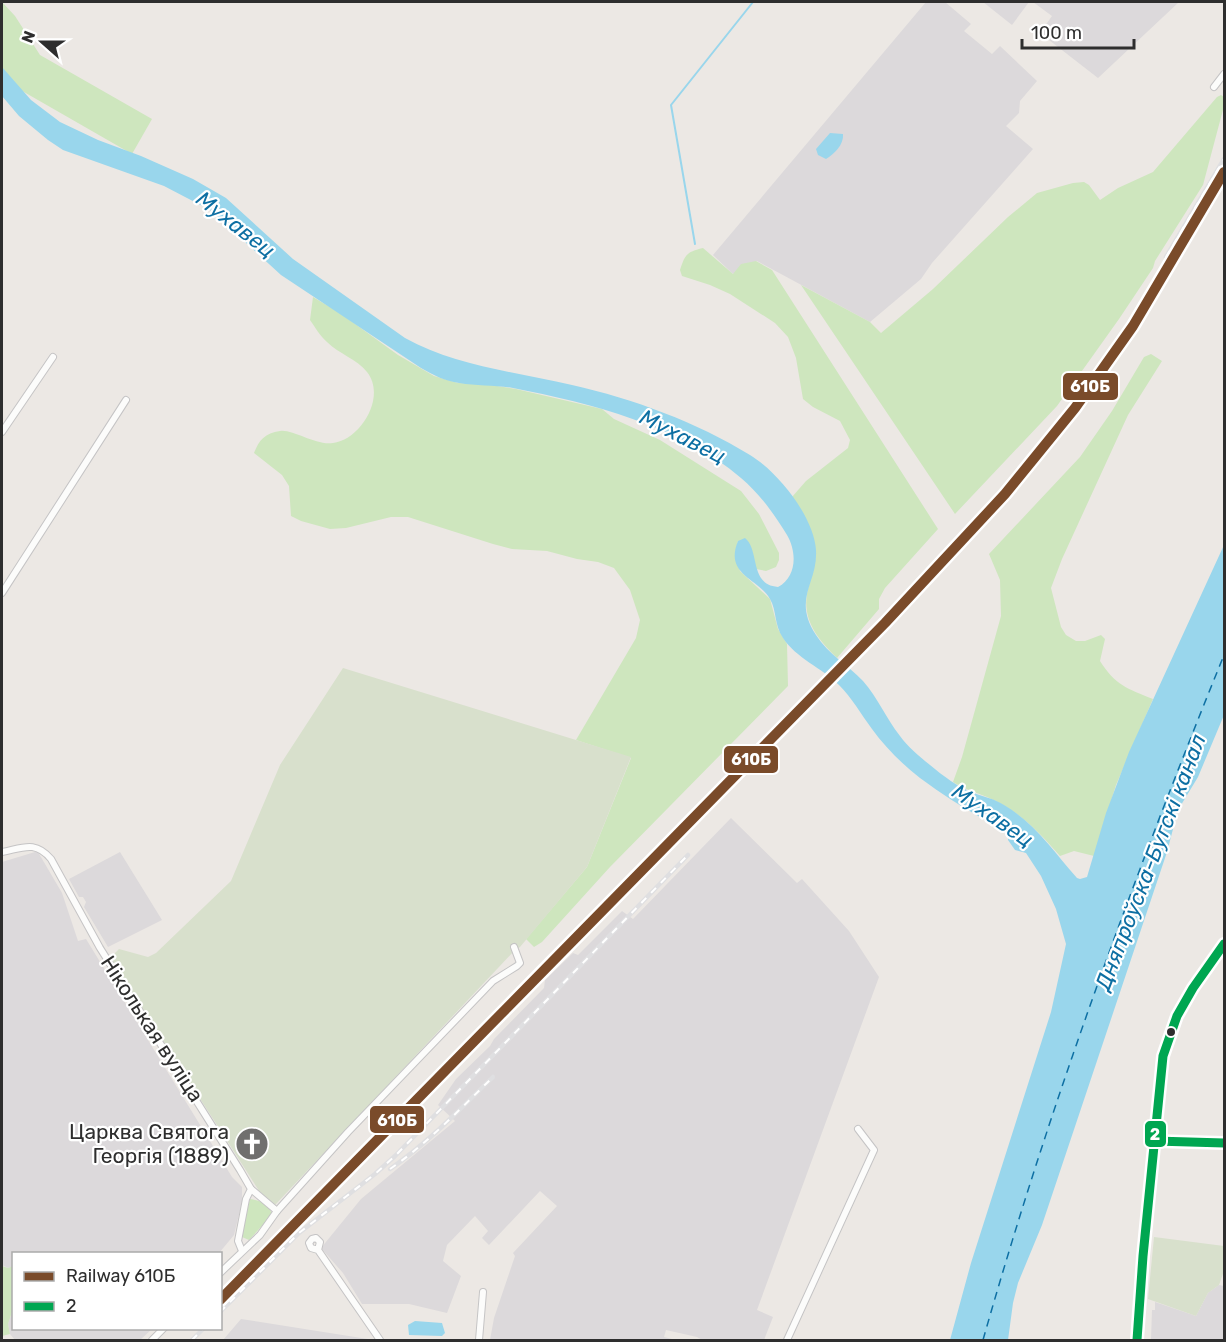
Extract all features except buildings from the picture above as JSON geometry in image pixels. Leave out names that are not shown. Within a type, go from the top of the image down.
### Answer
[{"type":"main road","points":[[1137,1341],[1162,1064],[1170,1031],[1193,988],[1224,944]]},
{"type":"main road","points":[[1155,1141],[1224,1143]]},
{"type":"street","points":[[1214,87],[1224,74]]},
{"type":"street","points":[[2,432],[53,357]]},
{"type":"street","points":[[2,593],[126,400]]},
{"type":"street","name":"Ніколькая вуліца","points":[[2,852],[32,846],[40,848],[51,859],[100,948],[251,1189],[277,1211]]},
{"type":"street","points":[[222,1271],[260,1235],[277,1211],[339,1142],[493,981],[520,963],[514,947]]},
{"type":"street","points":[[787,1341],[874,1150],[858,1129]]},
{"type":"street","points":[[242,1251],[238,1241],[246,1199],[251,1189]]},
{"type":"street","points":[[318,1250],[380,1341]]},
{"type":"street","points":[[479,1341],[483,1292]]},
{"type":"street","points":[[152,1341],[163,1330]]},
{"type":"shaded area","points":[[926,2],[945,2],[971,24],[964,31],[992,54],[1000,46],[1037,81],[1020,101],[1019,113],[1006,126],[1033,149],[932,263],[921,279],[870,322],[757,261],[733,274],[713,255]]},
{"type":"shaded area","points":[[983,2],[1029,2],[1012,25]]},
{"type":"shaded area","points":[[1033,2],[1179,2],[1098,78],[1040,33],[1052,16]]},
{"type":"shaded area","points":[[731,818],[797,883],[802,879],[849,931],[879,977],[757,1310],[773,1317],[764,1340],[702,1340],[666,1330],[664,1337],[676,1340],[490,1340],[494,1318],[515,1256],[513,1253],[557,1206],[540,1191],[489,1245],[482,1238],[488,1231],[475,1216],[447,1245],[443,1261],[461,1276],[447,1313],[409,1304],[362,1304],[343,1273],[321,1248],[361,1199],[455,1121],[438,1105],[456,1079],[544,988],[545,980],[573,953],[578,955],[622,911],[633,919]]},
{"type":"shaded area","points":[[38,852],[62,893],[78,941],[86,939],[232,1177],[242,1187],[242,1202],[234,1235],[220,1252],[12,1252],[12,1266],[8,1268],[2,1265],[2,862]]},
{"type":"shaded area","points":[[120,852],[162,920],[108,947],[84,907],[86,902],[83,897],[79,897],[69,879]]},
{"type":"shaded area","points":[[1219,1285],[1224,1286],[1224,1340],[1151,1340],[1152,1310],[1155,1310],[1155,1302],[1196,1316],[1208,1293]]},
{"type":"shaded area","points":[[12,1312],[12,1330],[151,1330],[140,1340],[15,1340],[10,1334],[8,1324]]},
{"type":"shaded area","points":[[241,1319],[374,1340],[223,1340]]},
{"type":"green space","points":[[2,2],[15,16],[40,55],[152,119],[132,154],[17,88],[2,69]]},
{"type":"green space","points":[[1221,95],[1224,97],[1224,106],[1203,185],[1155,261],[1153,268],[1057,406],[955,514],[801,285],[870,322],[881,333],[933,289],[1008,217],[1037,193],[1084,182],[1100,200],[1118,188],[1153,172]]},
{"type":"green space","points":[[703,248],[733,274],[741,264],[756,261],[772,270],[938,529],[885,588],[879,599],[879,609],[837,658],[815,632],[807,613],[807,591],[811,579],[802,512],[792,497],[806,481],[848,448],[850,440],[840,421],[803,399],[796,358],[788,337],[775,323],[730,294],[682,276],[680,270],[685,258],[693,251]]},
{"type":"green space","points":[[313,297],[340,313],[398,355],[434,376],[458,383],[516,389],[602,409],[614,419],[660,440],[741,491],[759,514],[779,553],[776,567],[766,571],[756,569],[753,561],[738,541],[735,554],[740,571],[770,599],[778,629],[787,644],[788,686],[610,867],[542,942],[534,947],[526,939],[587,867],[631,758],[576,740],[636,638],[640,620],[630,590],[614,568],[598,562],[547,551],[512,549],[408,517],[391,517],[346,528],[330,529],[291,516],[289,486],[282,475],[254,453],[258,444],[266,435],[280,431],[291,432],[326,443],[343,440],[353,434],[368,416],[374,393],[367,372],[327,342],[310,320]]},
{"type":"green space","points":[[1151,354],[1162,361],[1128,415],[1051,588],[1061,627],[1066,635],[1076,641],[1085,641],[1101,635],[1105,639],[1100,661],[1111,676],[1123,685],[1153,699],[1116,785],[1094,856],[1074,851],[1060,856],[1036,830],[1008,808],[953,782],[1001,616],[1000,580],[989,554],[1080,457],[1112,411],[1144,357]]},
{"type":"green space","points":[[343,668],[631,757],[587,867],[520,947],[275,1205],[263,1197],[110,958],[119,949],[148,957],[156,953],[231,881],[280,765]]},
{"type":"green space","points":[[250,1199],[264,1203],[272,1215],[249,1240],[242,1237],[242,1232]]},
{"type":"green space","points":[[1154,1237],[1224,1246],[1224,1271],[1219,1285],[1208,1293],[1196,1316],[1148,1299]]},
{"type":"green space","points":[[2,1266],[12,1266],[12,1312],[8,1324],[10,1334],[2,1336]]},
{"type":"water","points":[[2,67],[31,100],[60,122],[193,179],[226,198],[293,259],[405,338],[424,348],[465,362],[618,397],[708,432],[761,463],[793,496],[814,537],[816,562],[808,591],[806,611],[809,622],[821,642],[863,681],[895,729],[914,752],[956,784],[997,801],[1015,812],[1044,838],[1077,878],[1087,877],[1106,813],[1129,752],[1224,545],[1224,715],[1198,777],[1178,810],[1167,852],[1042,1225],[1018,1283],[1008,1340],[950,1340],[971,1263],[1051,1012],[1066,944],[1056,909],[1041,876],[1026,853],[1015,850],[1008,840],[1008,835],[944,795],[907,767],[882,742],[839,685],[788,645],[778,628],[770,599],[744,575],[735,561],[738,541],[745,538],[750,543],[756,566],[763,580],[769,585],[778,587],[789,577],[794,556],[790,542],[766,505],[748,484],[717,460],[691,444],[633,419],[573,401],[513,388],[454,382],[421,368],[281,275],[210,210],[164,186],[63,150],[48,140],[19,116],[2,96]]},
{"type":"water","points":[[830,133],[843,134],[843,138],[838,149],[826,159],[818,155],[816,149]]},
{"type":"water","points":[[415,1321],[442,1323],[445,1333],[442,1336],[409,1335],[408,1325]]},
{"type":"waterway","points":[[695,244],[671,105],[753,2]]},
{"type":"ferry route","points":[[983,1340],[1036,1166],[1094,994],[1157,824],[1224,655]]},
{"type":"railway","points":[[1166,257],[1224,159]]},
{"type":"railway","points":[[222,1310],[299,1233],[395,1156],[688,855]]},
{"type":"railway","points":[[390,1169],[431,1137],[493,1077]]},
{"type":"railway","points":[[192,1340],[202,1330]]},
{"type":"rail line","name":"610Б","points":[[222,1298],[885,623],[1005,494],[1075,408],[1133,326],[1224,172]]},
{"type":"transit line","name":"2","points":[[1137,1340],[1163,1056],[1177,1016],[1193,988],[1224,944]]},
{"type":"transit line","name":"2","points":[[1155,1141],[1224,1143]]},
{"type":"place","name":"Царква Святога Георгія (1889)","points":[[252,1144]]},
{"type":"water label","name":"Мухавец","points":[[236,224]]},
{"type":"water label","name":"Мухавец","points":[[683,436]]},
{"type":"water label","name":"Мухавец","points":[[993,815]]},
{"type":"water label","name":"Дняпроўска-Бугскі канал","points":[[1150,862]]}]
